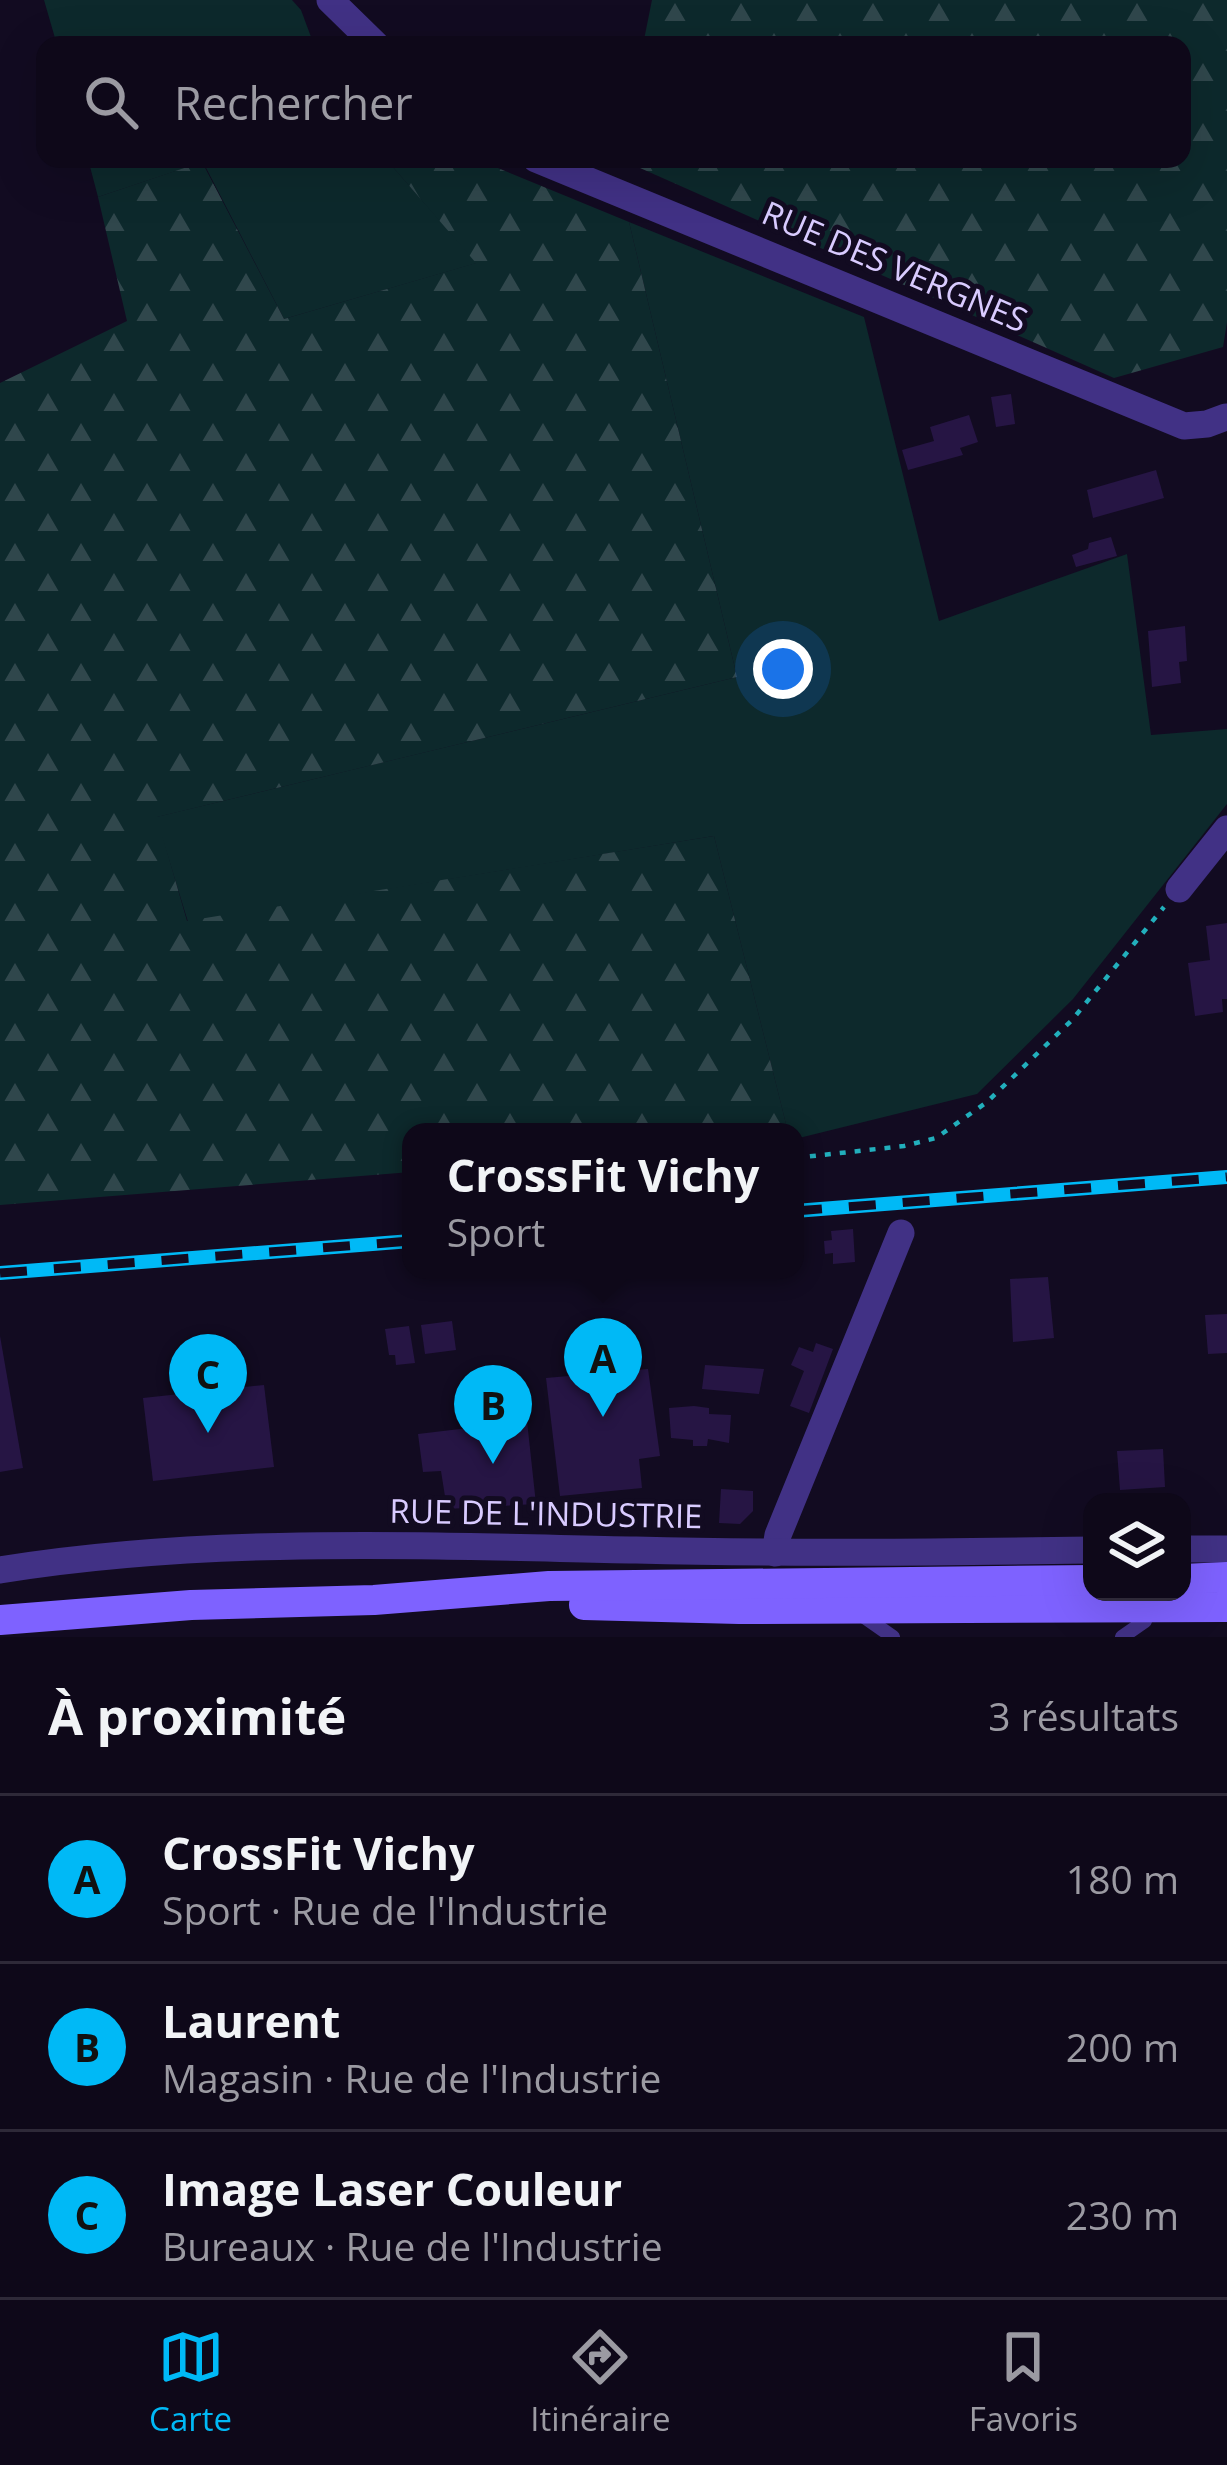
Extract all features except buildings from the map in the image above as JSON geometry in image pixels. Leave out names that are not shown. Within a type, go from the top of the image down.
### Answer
[{"type":"main road","points":[[1191,1578],[1227,1576]]},
{"type":"main road","name":"RUE DE L'INDUSTRIE","points":[[374,1600],[549,1586],[1083,1580]]},
{"type":"main road","name":"RUE DE L'INDUSTRIE","points":[[0,1620],[191,1604],[374,1600],[854,1609],[1227,1607]]},
{"type":"street","points":[[330,0],[367,36]]},
{"type":"street","name":"RUE DES VERGNES","points":[[559,168],[1184,426],[1226,417]]},
{"type":"street","points":[[1180,889],[1227,829]]},
{"type":"street","points":[[775,1553],[778,1535],[901,1233]]},
{"type":"street","name":"RUE DE L'INDUSTRIE","points":[[0,1570],[192,1547],[447,1546],[775,1553],[1083,1550]]},
{"type":"street","points":[[1191,1549],[1227,1549]]},
{"type":"lane","points":[[854,1609],[893,1637]]},
{"type":"lane","points":[[1122,1637],[1145,1621],[1148,1610]]},
{"type":"path","points":[[804,1157],[936,1138],[987,1102],[1072,1019],[1180,889]]},
{"type":"green space","points":[[44,0],[292,0],[311,36],[54,36]]},
{"type":"green space","points":[[652,0],[1227,0],[1227,322],[1223,347],[1114,378],[640,168],[1191,168],[1191,36],[645,36]]},
{"type":"green space","points":[[90,168],[185,168],[98,197]]},
{"type":"green space","points":[[184,168],[205,168],[284,319],[476,263],[394,168],[498,168],[629,222],[737,677],[157,817],[187,921],[714,836],[786,1123],[402,1123],[402,1173],[0,1205],[0,383],[127,321],[98,197]]},
{"type":"green space","points":[[206,168],[394,168],[477,263],[284,319]]},
{"type":"green space","points":[[629,222],[864,317],[939,621],[1127,554],[1151,735],[1227,729],[1227,804],[1073,999],[977,1094],[804,1137],[804,1123],[786,1123],[714,836],[188,922],[156,817],[737,677]]},
{"type":"railway","points":[[804,1210],[1227,1177]]},
{"type":"railway","points":[[0,1273],[402,1242]]},
{"type":"place","name":"CrossFit Vichy","points":[[603,1417]]},
{"type":"place","name":"Image Laser Couleur","points":[[208,1433]]},
{"type":"place","name":"Laurent","points":[[493,1464]]}]
